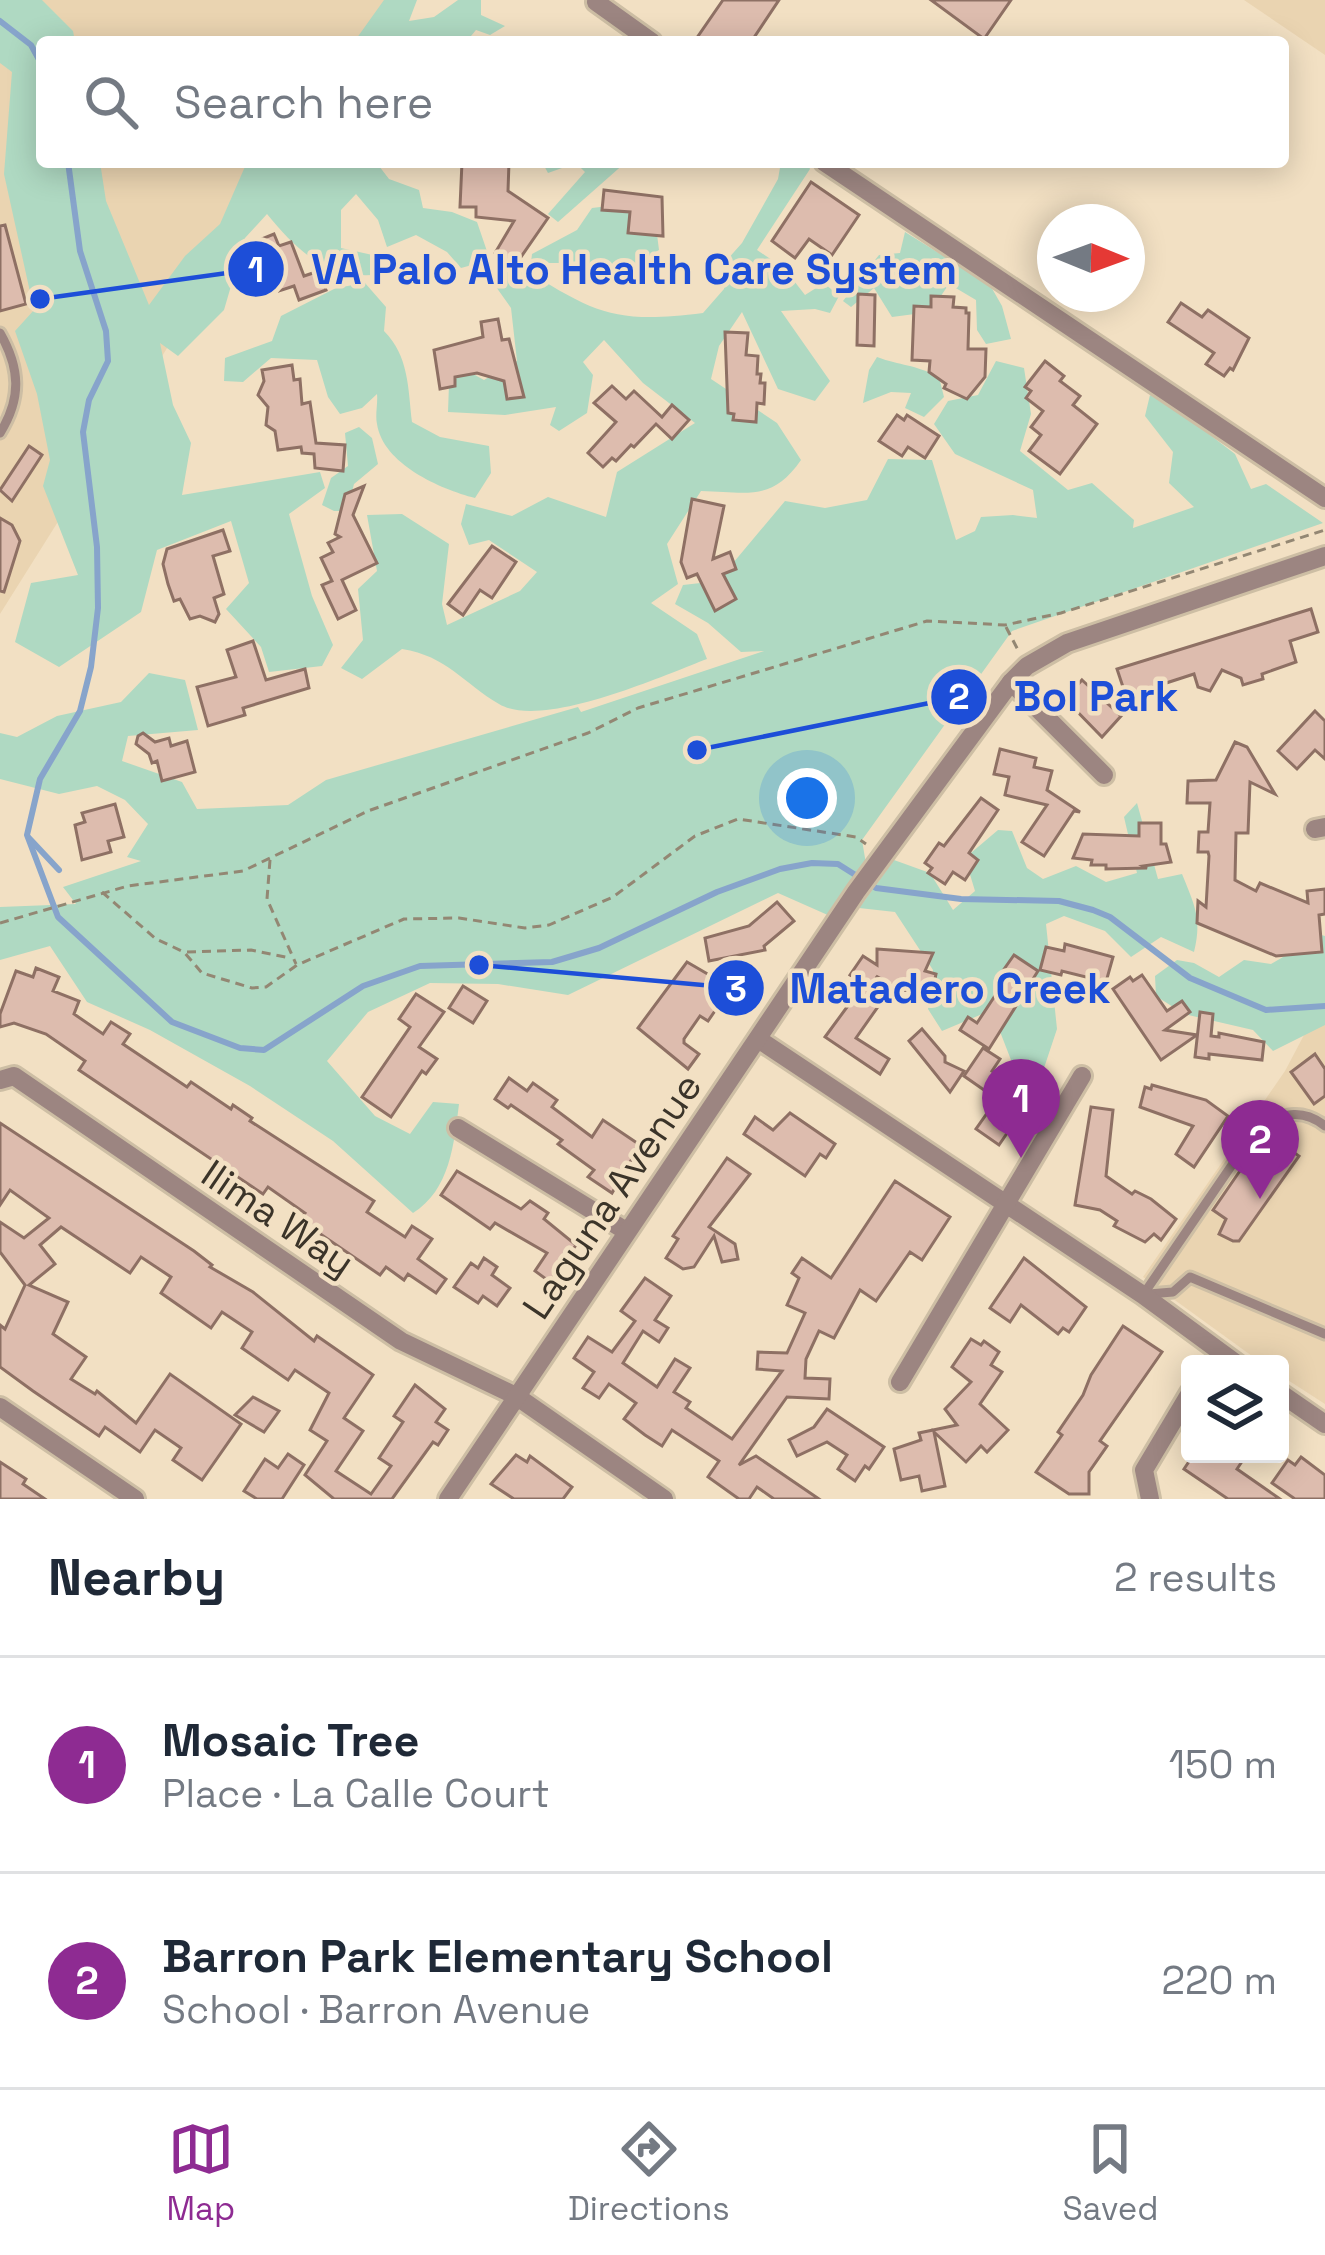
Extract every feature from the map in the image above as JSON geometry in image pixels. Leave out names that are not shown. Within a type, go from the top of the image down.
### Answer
[{"type":"street","points":[[596,2],[644,36]]},
{"type":"street","points":[[833,168],[1325,498]]},
{"type":"street","name":"Laguna Avenue","points":[[448,1499],[856,892],[1011,682],[1027,666],[1066,643],[1325,556]]},
{"type":"street","points":[[1011,682],[1104,775]]},
{"type":"street","points":[[758,1039],[1143,1295],[1209,1355]]},
{"type":"street","points":[[900,1382],[1082,1076]]},
{"type":"street","name":"Ilima Way","points":[[7,1078],[401,1341],[516,1396],[664,1499]]},
{"type":"street","points":[[458,1128],[626,1231]]},
{"type":"street","points":[[1289,1399],[1325,1424]]},
{"type":"street","points":[[0,1408],[135,1499]]},
{"type":"street","points":[[1150,1499],[1144,1470],[1181,1408]]},
{"type":"lane","points":[[0,333],[15,362],[18,391],[0,433]]},
{"type":"lane","points":[[1143,1295],[1260,1124],[1285,1113],[1311,1114],[1325,1126]]},
{"type":"lane","points":[[1143,1295],[1173,1292],[1190,1277],[1325,1334]]},
{"type":"path","points":[[0,923],[102,892],[218,876],[270,860],[368,811],[588,733],[638,708],[927,621],[1005,625],[1061,613],[1325,530]]},
{"type":"path","points":[[1005,625],[1027,666]]},
{"type":"path","points":[[102,892],[156,939],[184,952],[202,973],[252,988],[282,980],[298,965],[404,919],[459,918],[525,928],[549,925],[613,897],[695,836],[738,819],[856,837],[877,862]]},
{"type":"path","points":[[270,860],[267,899],[298,965]]},
{"type":"path","points":[[184,952],[251,950],[291,958]]},
{"type":"shaded area","points":[[0,0],[388,0],[365,36],[36,36],[36,168],[280,168],[0,614]]},
{"type":"shaded area","points":[[1244,0],[1325,0],[1325,55]]},
{"type":"shaded area","points":[[1325,1015],[1325,1404],[1289,1381],[1289,1355],[1251,1355],[1143,1277],[1285,1071],[1313,1018]]},
{"type":"green space","points":[[0,0],[42,0],[73,31],[74,36],[36,36],[36,168],[101,168],[106,201],[149,305],[185,256],[220,224],[244,168],[381,168],[389,179],[419,190],[423,208],[477,222],[490,260],[461,268],[447,252],[416,235],[387,247],[378,220],[356,194],[341,210],[341,248],[386,258],[397,271],[356,275],[308,256],[267,214],[245,238],[224,310],[178,356],[160,343],[173,405],[191,443],[182,495],[320,472],[325,488],[289,514],[312,596],[333,645],[322,666],[269,672],[261,647],[226,609],[249,583],[231,521],[157,550],[141,612],[59,667],[15,642],[31,583],[78,575],[43,486],[50,460],[37,394],[15,331],[34,310],[4,174],[12,72],[0,63]]},
{"type":"green space","points":[[384,0],[417,0],[409,21],[434,17],[458,0],[481,0],[481,15],[505,26],[490,35],[476,30],[471,36],[358,36]]},
{"type":"green space","points":[[581,168],[619,168],[558,222],[548,214],[585,172]]},
{"type":"green space","points":[[780,168],[810,169],[757,250],[784,268],[805,295],[824,283],[839,296],[830,313],[781,311],[830,381],[815,401],[778,389],[742,312],[719,346],[711,379],[777,423],[801,460],[769,489],[701,491],[667,544],[678,584],[651,603],[697,634],[707,659],[602,698],[543,710],[499,704],[443,664],[402,649],[362,679],[341,668],[363,640],[358,589],[377,571],[367,515],[402,514],[449,544],[442,604],[447,625],[520,591],[537,572],[489,540],[469,545],[461,524],[466,504],[512,516],[548,497],[606,517],[617,472],[695,423],[643,383],[604,340],[583,362],[593,375],[587,413],[559,431],[550,425],[556,407],[505,415],[448,412],[449,384],[464,369],[484,380],[517,361],[511,308],[489,277],[523,268],[569,296],[627,316],[703,313],[724,289],[726,261],[742,243]]},
{"type":"green space","points":[[625,204],[654,211],[659,250],[616,275],[584,263],[531,263],[532,254],[577,230],[592,208]]},
{"type":"green space","points":[[905,232],[990,285],[1011,339],[986,344],[977,330],[976,300],[949,284],[930,312],[892,317],[874,288],[851,307],[843,301],[879,255],[900,253]]},
{"type":"green space","points":[[365,283],[386,307],[384,331],[403,362],[412,422],[440,437],[489,446],[491,473],[475,498],[430,481],[401,463],[381,438],[377,394],[362,408],[340,414],[328,397],[317,360],[271,358],[243,382],[224,381],[225,358],[272,341],[281,316],[336,288]]},
{"type":"green space","points":[[877,357],[939,377],[944,397],[924,417],[905,408],[911,393],[891,392],[863,403],[869,370]]},
{"type":"green space","points":[[996,361],[1024,368],[1031,414],[1020,451],[1068,490],[1092,483],[1134,520],[1133,528],[1194,507],[1169,483],[1173,452],[1145,416],[1150,395],[1235,454],[1251,489],[1266,484],[1323,523],[1012,631],[862,840],[867,870],[830,916],[778,893],[568,995],[498,984],[430,983],[368,1012],[327,1061],[375,1116],[410,1134],[433,1102],[459,1104],[442,1179],[413,1213],[333,1141],[250,1086],[150,1030],[87,1002],[50,946],[0,960],[0,907],[76,904],[63,887],[141,861],[127,857],[148,824],[125,800],[97,786],[59,794],[0,779],[0,733],[17,737],[57,716],[121,702],[149,673],[185,680],[198,730],[128,736],[122,761],[182,782],[197,809],[288,805],[326,780],[578,707],[581,712],[764,651],[741,652],[708,623],[675,604],[683,585],[718,581],[785,501],[825,508],[867,500],[888,459],[932,460],[956,540],[975,531],[981,517],[1037,518],[1033,490],[955,454],[934,424],[948,401],[978,395]]},
{"type":"green space","points":[[359,427],[372,438],[378,464],[354,484],[347,511],[334,511],[322,505],[331,478],[348,466],[345,433]]},
{"type":"green space","points":[[1137,803],[1158,879],[1182,874],[1197,921],[1194,952],[1161,937],[1131,957],[1105,931],[1064,916],[1046,924],[1057,1029],[1043,1071],[1056,1081],[1049,1109],[1024,1110],[1018,1078],[999,1029],[1023,973],[1005,967],[987,1012],[942,1031],[928,1009],[933,970],[895,912],[859,908],[894,860],[930,873],[953,910],[975,891],[965,858],[998,830],[1012,831],[1027,868],[1043,879],[1076,866],[1106,882],[1137,873],[1124,817]]},
{"type":"green space","points":[[1325,936],[1325,1025],[1273,1051],[1253,1030],[1184,1014],[1156,996],[1155,976],[1177,960],[1219,977],[1244,960],[1271,964]]},
{"type":"building","points":[[723,0],[779,0],[755,36],[698,36]]},
{"type":"building","points":[[931,0],[1011,0],[986,36]]},
{"type":"building","points":[[462,168],[509,168],[508,191],[548,218],[514,267],[495,253],[514,221],[476,217],[476,207],[460,207]]},
{"type":"building","points":[[811,182],[859,215],[832,255],[809,239],[795,258],[772,241]]},
{"type":"building","points":[[604,190],[662,197],[663,236],[628,233],[630,212],[602,210]]},
{"type":"building","points":[[5,225],[26,304],[0,311],[0,226]]},
{"type":"building","points":[[274,234],[279,246],[291,242],[304,276],[319,271],[326,290],[299,300],[294,286],[279,291],[259,240]]},
{"type":"building","points":[[858,294],[875,295],[874,346],[857,345]]},
{"type":"building","points":[[931,296],[954,297],[953,307],[966,308],[968,349],[986,349],[985,377],[967,399],[944,388],[946,384],[929,372],[930,361],[912,360],[914,306],[931,307]]},
{"type":"building","points":[[1181,303],[1202,317],[1208,310],[1249,338],[1233,370],[1224,376],[1206,364],[1214,353],[1168,322]]},
{"type":"building","points":[[498,319],[502,340],[509,339],[524,397],[507,399],[504,381],[477,373],[455,377],[455,386],[440,389],[434,350],[483,337],[481,322]]},
{"type":"building","points":[[725,332],[748,333],[746,355],[758,356],[757,374],[761,374],[760,383],[765,383],[764,404],[757,403],[756,422],[733,420],[734,414],[728,413]]},
{"type":"building","points":[[1045,361],[1080,396],[1073,405],[1097,424],[1060,474],[1029,451],[1041,435],[1031,427],[1043,411],[1026,398],[1031,391],[1025,387]]},
{"type":"building","points":[[292,365],[294,380],[300,379],[302,404],[310,402],[316,443],[345,445],[343,471],[315,468],[314,454],[302,453],[301,447],[278,450],[275,431],[266,425],[268,407],[258,395],[264,381],[262,370]]},
{"type":"building","points":[[612,386],[626,399],[634,391],[662,417],[672,405],[689,420],[672,439],[656,424],[634,447],[603,467],[588,453],[616,422],[594,403]]},
{"type":"building","points":[[897,415],[904,420],[907,415],[939,436],[925,458],[908,447],[902,456],[879,441]]},
{"type":"building","points":[[29,446],[42,455],[12,501],[0,490]]},
{"type":"building","points":[[364,486],[353,515],[377,563],[342,580],[356,610],[338,619],[322,585],[332,581],[321,558],[333,552],[328,543],[340,537],[335,534],[345,494]]},
{"type":"building","points":[[692,499],[724,506],[713,559],[730,552],[736,569],[723,574],[736,599],[715,611],[697,574],[687,578],[681,562]]},
{"type":"building","points":[[0,518],[12,525],[20,541],[4,592],[0,591]]},
{"type":"building","points":[[223,530],[230,551],[213,556],[224,594],[214,598],[219,614],[215,622],[200,616],[190,619],[180,599],[174,601],[168,584],[163,564],[167,549]]},
{"type":"building","points":[[492,546],[516,562],[492,598],[480,590],[463,615],[448,604]]},
{"type":"building","points":[[1311,609],[1318,632],[1290,641],[1296,662],[1262,674],[1263,679],[1243,685],[1241,678],[1222,670],[1210,691],[1198,687],[1194,674],[1126,696],[1117,669]]},
{"type":"building","points":[[253,641],[266,680],[305,669],[309,688],[243,708],[245,715],[208,726],[197,687],[236,677],[227,650]]},
{"type":"building","points":[[1082,680],[1121,716],[1102,737],[1065,699]]},
{"type":"building","points":[[1315,711],[1325,721],[1325,759],[1315,750],[1297,769],[1278,751]]},
{"type":"building","points":[[143,733],[155,742],[169,738],[171,746],[187,741],[195,772],[162,781],[157,761],[152,763],[136,744]]},
{"type":"building","points":[[1235,742],[1247,747],[1275,794],[1250,782],[1248,833],[1236,833],[1235,880],[1256,891],[1260,883],[1308,903],[1307,891],[1325,889],[1325,914],[1319,915],[1322,952],[1276,956],[1197,923],[1198,901],[1206,907],[1209,856],[1198,852],[1199,832],[1208,832],[1210,803],[1187,803],[1188,781],[1216,780]]},
{"type":"building","points":[[1000,749],[1036,758],[1034,767],[1052,771],[1047,790],[1080,812],[1074,811],[1044,856],[1022,842],[1047,805],[1005,795],[1009,777],[994,774]]},
{"type":"building","points":[[981,798],[998,810],[969,853],[978,860],[965,880],[953,872],[945,884],[928,873],[932,868],[925,863]]},
{"type":"building","points":[[115,804],[124,837],[108,841],[111,852],[82,860],[75,825],[85,822],[82,813]]},
{"type":"building","points":[[1139,823],[1161,823],[1161,844],[1166,844],[1171,862],[1106,869],[1106,865],[1091,865],[1092,860],[1073,858],[1083,834],[1139,836]]},
{"type":"building","points":[[777,902],[794,921],[765,950],[709,961],[705,938],[749,926]]},
{"type":"building","points":[[1065,944],[1113,957],[1106,982],[1040,970],[1046,947],[1064,951]]},
{"type":"building","points":[[877,949],[933,953],[925,971],[936,974],[932,992],[901,990],[876,976],[889,991],[856,1038],[889,1059],[880,1074],[825,1037],[850,1003],[842,997],[855,978],[850,975],[863,956],[877,965]]},
{"type":"building","points":[[1014,955],[1038,971],[989,1049],[960,1030],[968,1017],[977,1023],[1008,976],[1002,972]]},
{"type":"building","points":[[687,962],[723,983],[711,1000],[719,1005],[708,1021],[700,1016],[684,1039],[699,1054],[688,1069],[638,1028]]},
{"type":"building","points":[[36,968],[59,977],[53,991],[79,1001],[74,1014],[103,1034],[111,1022],[130,1034],[123,1044],[187,1087],[191,1082],[231,1109],[233,1105],[250,1121],[374,1201],[367,1212],[405,1237],[412,1226],[432,1239],[418,1259],[446,1279],[436,1293],[408,1274],[404,1280],[386,1267],[380,1275],[300,1220],[305,1213],[268,1187],[263,1194],[79,1070],[85,1061],[46,1034],[14,1023],[0,1027],[16,971],[33,977]]},
{"type":"building","points":[[1142,975],[1167,1011],[1182,1001],[1190,1012],[1165,1030],[1197,1035],[1161,1060],[1113,989]]},
{"type":"building","points":[[463,986],[487,1001],[473,1023],[449,1008]]},
{"type":"building","points":[[416,994],[444,1012],[419,1047],[437,1059],[426,1074],[422,1071],[391,1117],[362,1097],[410,1027],[399,1019]]},
{"type":"building","points":[[1200,1012],[1213,1014],[1211,1036],[1219,1037],[1219,1033],[1264,1042],[1262,1060],[1209,1054],[1209,1059],[1195,1057]]},
{"type":"building","points":[[922,1029],[945,1062],[964,1071],[950,1092],[909,1041]]},
{"type":"building","points":[[983,1048],[1000,1059],[992,1071],[1031,1098],[999,1145],[976,1129],[997,1099],[964,1076]]},
{"type":"building","points":[[1315,1054],[1325,1069],[1325,1096],[1314,1104],[1291,1072]]},
{"type":"building","points":[[509,1078],[527,1091],[533,1083],[557,1100],[552,1107],[592,1137],[603,1120],[640,1145],[612,1193],[588,1177],[594,1170],[558,1144],[562,1140],[495,1099]]},
{"type":"building","points":[[1145,1087],[1206,1100],[1228,1116],[1194,1167],[1176,1154],[1193,1126],[1140,1107]]},
{"type":"building","points":[[1091,1107],[1113,1110],[1106,1176],[1132,1194],[1135,1191],[1151,1199],[1176,1219],[1161,1240],[1154,1234],[1145,1242],[1114,1226],[1117,1221],[1100,1210],[1075,1205]]},
{"type":"building","points":[[790,1113],[835,1144],[826,1158],[820,1154],[805,1176],[744,1134],[755,1117],[773,1130]]},
{"type":"building","points":[[0,1123],[194,1251],[314,1341],[317,1336],[373,1375],[344,1418],[363,1431],[336,1471],[371,1494],[391,1466],[379,1458],[403,1422],[394,1416],[415,1385],[445,1409],[436,1422],[448,1430],[438,1445],[433,1442],[392,1499],[334,1499],[305,1475],[327,1441],[310,1430],[329,1393],[295,1370],[288,1380],[242,1348],[252,1332],[222,1312],[211,1328],[161,1293],[171,1277],[141,1257],[130,1273],[61,1227],[40,1245],[55,1264],[29,1285],[68,1302],[53,1334],[86,1357],[71,1379],[97,1391],[136,1423],[170,1374],[241,1424],[202,1480],[173,1460],[181,1448],[155,1430],[140,1452],[105,1427],[99,1436],[0,1367],[0,1325],[5,1329],[25,1285],[0,1252],[0,1222],[24,1238],[49,1218],[10,1190],[0,1205]]},
{"type":"building","points":[[1266,1133],[1299,1156],[1239,1241],[1233,1241],[1219,1234],[1226,1219],[1213,1210]]},
{"type":"building","points":[[727,1158],[750,1174],[709,1227],[735,1244],[738,1259],[722,1262],[714,1236],[694,1267],[683,1269],[666,1258],[678,1239],[673,1236]]},
{"type":"building","points":[[457,1171],[521,1209],[530,1201],[548,1213],[544,1219],[576,1245],[550,1282],[535,1271],[547,1253],[495,1223],[490,1229],[441,1195]]},
{"type":"building","points":[[895,1181],[950,1217],[922,1260],[910,1252],[876,1301],[860,1290],[834,1338],[819,1331],[806,1359],[805,1378],[830,1379],[829,1399],[787,1397],[739,1465],[756,1456],[819,1499],[774,1499],[757,1487],[749,1499],[739,1499],[708,1477],[719,1461],[672,1430],[662,1446],[645,1435],[624,1419],[636,1403],[609,1384],[599,1398],[583,1388],[594,1372],[574,1358],[588,1337],[612,1352],[635,1321],[621,1311],[645,1278],[671,1296],[655,1320],[668,1328],[659,1342],[643,1331],[623,1363],[657,1387],[675,1359],[690,1368],[674,1392],[690,1402],[686,1408],[732,1439],[782,1371],[757,1369],[758,1352],[787,1353],[805,1313],[787,1305],[799,1278],[792,1273],[802,1258],[831,1278]]},
{"type":"building","points":[[484,1258],[497,1267],[492,1275],[510,1288],[497,1306],[483,1296],[478,1303],[454,1287],[471,1263],[478,1268]]},
{"type":"building","points":[[1024,1258],[1086,1307],[1069,1332],[1063,1328],[1058,1334],[1021,1305],[1010,1322],[990,1308]]},
{"type":"building","points":[[1123,1326],[1162,1352],[1100,1441],[1107,1446],[1089,1472],[1089,1494],[1069,1494],[1036,1472]]},
{"type":"building","points":[[971,1339],[981,1345],[984,1341],[999,1352],[991,1365],[1002,1372],[980,1404],[1008,1430],[987,1452],[981,1446],[966,1462],[934,1432],[945,1486],[922,1491],[919,1476],[901,1480],[894,1449],[921,1440],[919,1433],[957,1425],[945,1409],[971,1382],[952,1367]]},
{"type":"building","points":[[253,1397],[279,1411],[264,1432],[235,1415]]},
{"type":"building","points":[[827,1409],[884,1447],[855,1481],[838,1469],[847,1455],[827,1442],[797,1456],[789,1440],[814,1427]]},
{"type":"building","points":[[288,1454],[304,1465],[282,1499],[257,1499],[244,1491],[265,1459],[278,1468]]},
{"type":"building","points":[[516,1455],[527,1462],[530,1456],[572,1487],[563,1499],[514,1499],[491,1484]]},
{"type":"building","points":[[1301,1457],[1325,1475],[1325,1499],[1295,1499],[1272,1483],[1286,1463],[1295,1465]]},
{"type":"building","points":[[0,1462],[26,1479],[23,1484],[45,1499],[0,1499]]},
{"type":"building","points":[[1188,1463],[1241,1463],[1237,1469],[1280,1499],[1228,1499],[1184,1469]]},
{"type":"waterway","points":[[0,21],[36,54]]},
{"type":"waterway","points":[[69,168],[80,251],[106,331],[108,361],[89,400],[83,432],[97,547],[98,608],[80,711],[40,779],[27,835],[58,917],[172,1022],[240,1048],[264,1050],[363,986],[420,966],[552,962],[599,948],[717,892],[780,869],[812,863],[838,864],[876,888],[961,899],[1059,901],[1093,910],[1110,917],[1190,978],[1266,1010],[1325,1006]]},
{"type":"waterway","points":[[29,838],[59,870]]},
{"type":"place","name":"VA Palo Alto Health Care System","points":[[40,299]]},
{"type":"place","name":"Bol Park","points":[[697,750]]},
{"type":"place","name":"Matadero Creek","points":[[479,965]]},
{"type":"place","name":"Mosaic Tree","points":[[1021,1158]]},
{"type":"place","name":"Barron Park Elementary School","points":[[1260,1199]]}]
